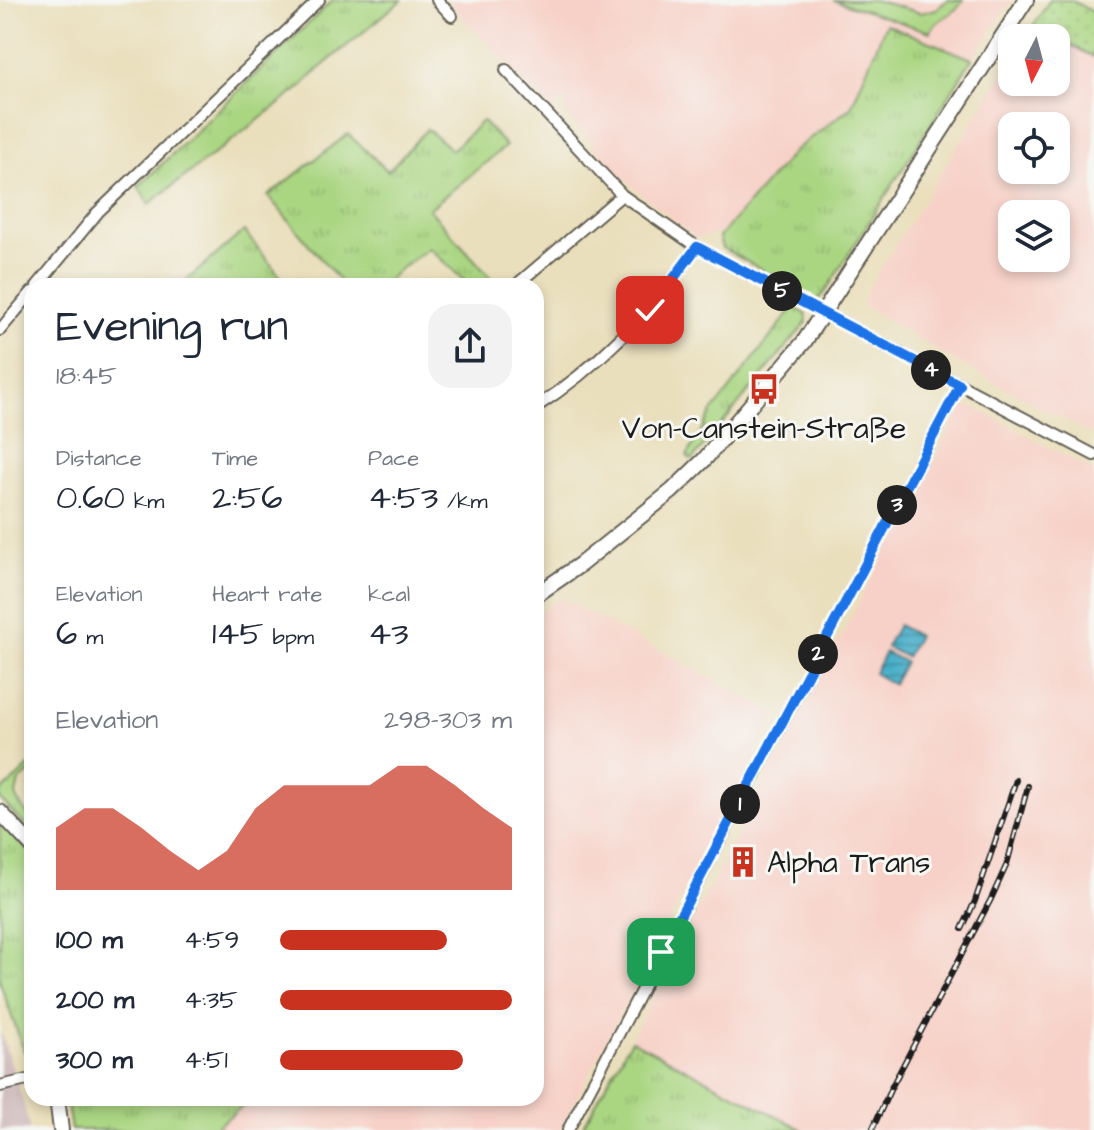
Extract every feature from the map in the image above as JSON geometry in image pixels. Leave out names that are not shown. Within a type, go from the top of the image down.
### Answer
[{"type":"main road","points":[[544,589],[637,521],[693,470],[804,342],[1026,0]]},
{"type":"main road","points":[[0,812],[24,838]]},
{"type":"main road","points":[[58,1106],[61,1130]]},
{"type":"street","points":[[44,278],[98,212],[319,0]]},
{"type":"street","points":[[437,0],[452,16]]},
{"type":"street","points":[[506,70],[622,195],[697,247],[1094,455]]},
{"type":"street","points":[[524,278],[622,195]]},
{"type":"street","points":[[544,401],[593,364],[630,330],[664,294],[697,247]]},
{"type":"street","points":[[0,330],[24,302]]},
{"type":"street","points":[[568,1130],[960,385]]},
{"type":"street","points":[[0,1086],[24,1081]]},
{"type":"shaded area","points":[[453,0],[1012,0],[972,59],[886,24],[851,107],[796,149],[722,233],[696,238],[640,193],[591,147],[593,144],[563,111],[568,103],[564,99],[552,109],[450,4]]},
{"type":"shaded area","points":[[1070,45],[1094,57],[1094,435],[957,362],[862,304],[868,289],[998,82],[998,96],[1070,96]]},
{"type":"shaded area","points":[[971,406],[1094,471],[1094,1130],[803,1130],[631,1040],[747,816],[753,816],[758,806],[755,801],[961,407]]},
{"type":"shaded area","points":[[561,598],[777,714],[560,1130],[81,1130],[76,1106],[544,1106],[544,610]]},
{"type":"shaded area","points":[[0,1030],[30,1130],[0,1130]]},
{"type":"green space","points":[[333,0],[402,0],[300,88],[149,204],[138,187]]},
{"type":"green space","points":[[833,0],[874,0],[921,13],[936,9],[948,0],[963,0],[930,32]]},
{"type":"green space","points":[[1050,0],[1071,0],[1094,13],[1094,57],[1070,45],[1070,24],[1034,24]]},
{"type":"green space","points":[[886,24],[972,59],[823,295],[815,302],[788,290],[790,285],[722,248],[719,237],[796,149],[851,107]]},
{"type":"green space","points":[[482,121],[506,146],[429,209],[491,278],[461,278],[429,248],[390,278],[337,278],[268,196],[348,134],[388,171],[427,129],[452,150]]},
{"type":"green space","points":[[244,231],[282,278],[189,278]]},
{"type":"green space","points":[[794,307],[806,314],[807,322],[692,460],[687,456],[712,412]]},
{"type":"green space","points":[[24,771],[16,794],[24,810],[24,824],[0,799],[0,793]]},
{"type":"green space","points":[[0,820],[24,846],[24,1051],[0,983]]},
{"type":"green space","points":[[631,1040],[803,1130],[581,1130]]},
{"type":"green space","points":[[67,1106],[243,1106],[212,1130],[71,1130]]},
{"type":"water","points":[[898,625],[918,636],[906,657],[886,647]]},
{"type":"water","points":[[885,652],[905,662],[893,684],[874,673]]},
{"type":"railway","points":[[962,929],[975,901],[1016,780]]},
{"type":"railway","points":[[872,1130],[1007,864],[1028,786]]},
{"type":"place","name":"Von-Canstein-Straße","points":[[764,389]]},
{"type":"place","name":"Alpha Trans","points":[[743,862]]},
{"type":"route","points":[[650,310],[697,247],[960,385],[661,952]]}]
